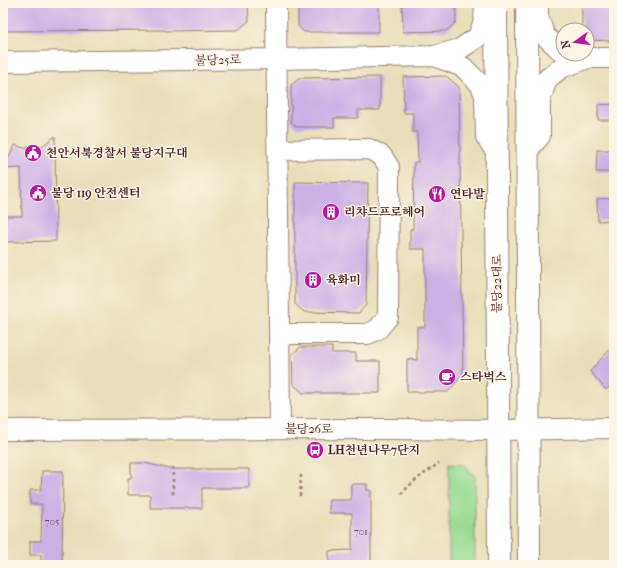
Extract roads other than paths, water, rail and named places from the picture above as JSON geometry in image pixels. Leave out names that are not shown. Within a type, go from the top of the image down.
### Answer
[{"type":"main road","name":"불당22대로","points":[[496,3],[499,565]]},
{"type":"main road","points":[[527,3],[529,565]]},
{"type":"street","points":[[276,3],[280,429]]},
{"type":"street","points":[[434,56],[460,50],[478,37],[484,21],[485,3]]},
{"type":"street","points":[[538,3],[538,17],[545,36],[555,45]]},
{"type":"street","points":[[434,56],[463,67],[481,85],[485,96],[486,137],[497,155]]},
{"type":"street","name":"불당25로","points":[[3,62],[434,56]]},
{"type":"street","points":[[595,57],[614,58]]},
{"type":"street","points":[[527,151],[540,136],[540,100],[547,79],[560,68],[570,62]]},
{"type":"street","points":[[278,150],[369,149],[382,156],[389,167],[388,317],[378,329],[368,334],[279,334]]},
{"type":"street","name":"불당26로","points":[[3,430],[498,430],[614,428]]},
{"type":"place","name":"천안서북경찰서 불당지구대","points":[[33,153]]},
{"type":"place","name":"불당 119 안전센터","points":[[38,193]]},
{"type":"place","name":"연타발","points":[[437,194]]},
{"type":"place","name":"리챠드프로헤어","points":[[331,212]]},
{"type":"place","name":"육화미","points":[[313,280]]},
{"type":"place","name":"스타벅스","points":[[447,377]]},
{"type":"place","name":"LH천년나무7단지","points":[[315,450]]}]
